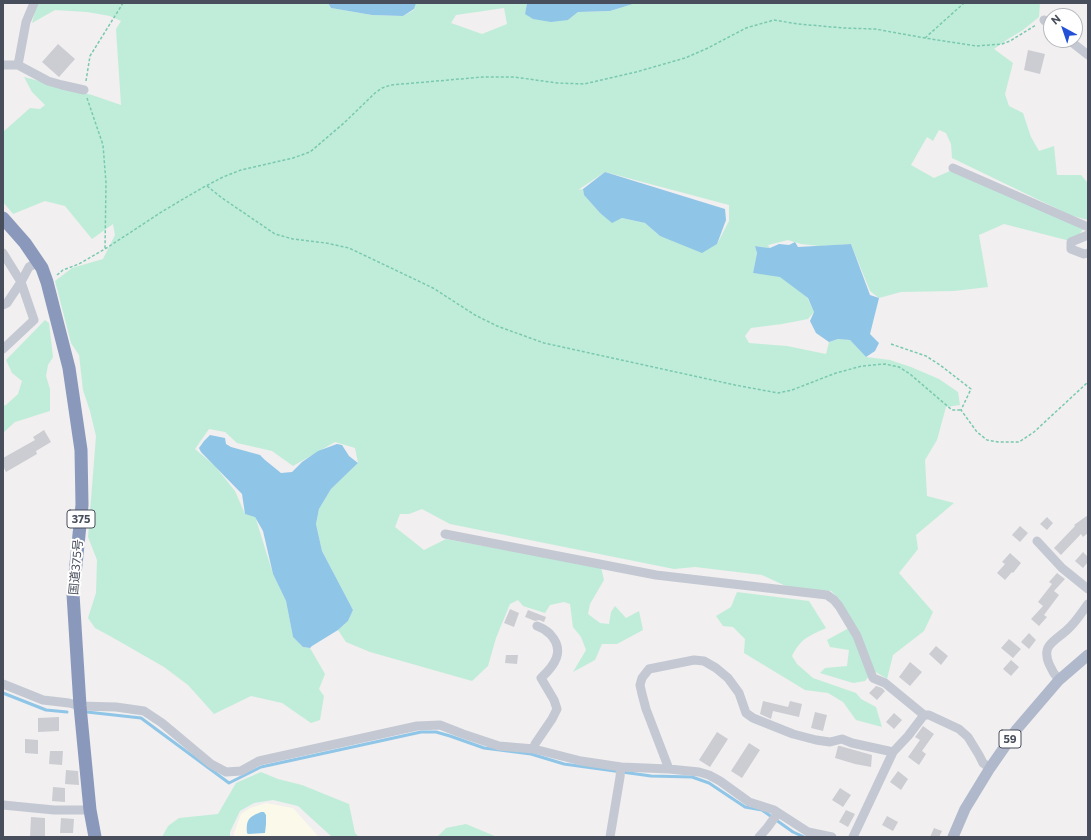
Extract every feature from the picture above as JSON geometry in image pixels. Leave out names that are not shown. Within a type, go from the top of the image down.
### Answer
[{"type":"highway","name":"国道375号","points":[[3,218],[25,243],[42,268],[48,282],[69,368],[81,450],[82,505],[73,594],[80,706],[94,837]]},
{"type":"main road","name":"59","points":[[953,837],[965,809],[990,768],[1017,729],[1059,680],[1088,655]]},
{"type":"street","points":[[18,64],[26,22],[34,3]]},
{"type":"street","points":[[1079,48],[1088,55]]},
{"type":"street","points":[[3,65],[18,64],[48,81],[84,90]]},
{"type":"street","points":[[953,168],[1088,227]]},
{"type":"street","points":[[1088,235],[1071,242],[1071,249],[1084,254],[1088,253]]},
{"type":"street","points":[[3,253],[21,282],[34,320],[3,349]]},
{"type":"street","points":[[3,305],[7,303],[30,267],[38,262]]},
{"type":"street","points":[[3,271],[13,269]]},
{"type":"street","points":[[445,534],[656,575],[827,595],[839,606],[857,636],[873,678],[885,683],[924,715],[929,715],[958,729],[968,738],[980,754],[983,763],[990,768]]},
{"type":"street","points":[[1038,541],[1062,568],[1088,589]]},
{"type":"street","points":[[1059,680],[1052,672],[1048,662],[1047,650],[1069,628],[1088,604]]},
{"type":"street","points":[[534,749],[535,744],[557,709],[554,700],[541,678],[550,670],[555,662],[558,652],[558,645],[545,628],[537,626]]},
{"type":"street","points":[[669,769],[646,709],[640,685],[642,678],[649,669],[694,660],[704,661],[716,668],[728,678],[739,692],[746,714],[753,718],[793,734],[816,740],[830,742],[842,739],[852,743],[892,752]]},
{"type":"street","points":[[3,684],[43,700],[69,703],[80,706],[116,707],[144,712],[162,723],[211,764],[226,772],[241,771],[259,761],[417,726],[440,725],[498,746],[534,749],[621,771],[669,769],[699,772],[720,781],[749,802],[774,810],[773,823],[759,837]]},
{"type":"street","points":[[853,837],[892,752],[908,736],[924,715]]},
{"type":"street","points":[[610,837],[621,771]]},
{"type":"street","points":[[3,805],[54,810],[90,810]]},
{"type":"street","points":[[773,823],[832,837]]},
{"type":"path","points":[[105,249],[106,183],[103,145],[84,90],[90,56],[123,3]]},
{"type":"path","points":[[925,38],[964,3]]},
{"type":"path","points":[[48,282],[62,270],[79,264],[105,249],[163,211],[223,177],[241,170],[293,158],[310,152],[344,123],[375,93],[382,88],[391,85],[483,77],[584,84],[636,72],[685,58],[746,28],[774,20],[798,24],[875,29],[976,46],[1002,44],[1043,25]]},
{"type":"path","points":[[207,186],[275,234],[293,239],[326,243],[349,248],[433,288],[475,315],[498,326],[544,343],[778,393],[792,390],[836,373],[862,366],[885,364],[899,367],[910,374],[952,410],[961,410]]},
{"type":"path","points":[[891,344],[926,356],[971,389],[961,410]]},
{"type":"path","points":[[961,410],[977,432],[987,440],[998,442],[1019,442],[1034,432],[1088,382]]},
{"type":"shaded area","points":[[266,803],[293,808],[319,837],[234,837],[241,814],[250,808]]},
{"type":"green space","points":[[37,3],[328,3],[331,8],[372,15],[403,16],[414,10],[415,3],[527,3],[525,14],[568,20],[578,12],[610,11],[636,3],[1040,3],[1039,17],[1023,30],[994,49],[1013,63],[1005,94],[1009,106],[1023,113],[1031,137],[1039,151],[1054,146],[1057,175],[1081,175],[1088,183],[1088,220],[1070,215],[952,158],[951,144],[946,133],[939,130],[933,141],[927,137],[911,165],[934,178],[950,171],[1084,228],[1074,242],[1004,224],[979,235],[988,287],[954,291],[901,292],[879,298],[870,291],[851,244],[819,246],[801,244],[788,240],[768,245],[770,248],[755,246],[757,253],[753,273],[780,276],[807,297],[814,312],[808,319],[751,328],[745,336],[749,343],[787,346],[826,354],[829,342],[838,339],[850,340],[866,357],[890,360],[911,367],[939,379],[958,392],[960,405],[946,407],[937,440],[925,460],[927,496],[954,503],[916,535],[918,549],[899,573],[933,612],[924,631],[893,655],[887,679],[874,671],[861,635],[839,599],[831,591],[790,588],[762,575],[695,567],[674,569],[450,524],[422,509],[409,514],[400,514],[395,527],[424,550],[446,539],[601,567],[604,580],[590,604],[588,614],[600,623],[609,624],[611,612],[615,606],[626,618],[639,611],[643,630],[617,644],[602,644],[595,660],[573,672],[586,650],[581,637],[573,627],[570,604],[564,602],[550,605],[545,613],[523,606],[518,600],[510,604],[496,638],[488,666],[472,681],[370,652],[346,642],[338,630],[348,621],[353,610],[322,551],[316,524],[319,509],[331,489],[358,463],[355,448],[335,442],[293,466],[272,451],[237,443],[225,432],[209,429],[195,449],[215,466],[235,491],[245,514],[255,516],[273,574],[286,601],[293,637],[303,647],[310,648],[325,674],[319,689],[324,696],[320,720],[311,723],[282,703],[251,696],[214,714],[188,685],[164,667],[95,628],[88,618],[96,593],[97,560],[88,537],[96,436],[83,390],[79,355],[71,343],[55,281],[72,268],[103,259],[115,235],[113,224],[92,239],[65,206],[45,201],[13,214],[3,202],[3,132],[30,108],[40,109],[45,105],[32,92],[24,77],[92,95],[121,105],[116,29],[121,21],[110,16],[87,12],[55,10],[32,23]],"holes":[[[504,8],[507,24],[482,34],[451,23],[456,15]],[[605,172],[729,205],[729,221],[717,244],[660,236],[645,223],[622,218],[612,222],[600,213],[584,195],[583,189],[578,190]]]},
{"type":"green space","points":[[45,320],[49,323],[53,357],[48,365],[46,376],[50,389],[50,411],[15,422],[3,433],[3,406],[18,394],[22,381],[12,373],[6,360]]},
{"type":"green space","points":[[737,592],[809,601],[826,628],[802,641],[792,656],[797,664],[813,678],[856,693],[861,699],[876,707],[882,727],[856,720],[843,702],[828,693],[805,690],[744,653],[745,639],[733,627],[723,626],[716,616],[731,607]]},
{"type":"green space","points":[[849,628],[870,675],[865,681],[853,683],[820,673],[825,668],[847,666],[849,650],[830,647],[827,640]]},
{"type":"green space","points":[[261,772],[278,779],[302,785],[349,804],[355,833],[359,837],[332,837],[298,806],[273,800],[254,803],[240,811],[230,832],[230,837],[162,837],[168,826],[179,818],[218,814],[236,783]]},
{"type":"green space","points":[[466,824],[497,837],[437,837],[446,828]]},
{"type":"water","points":[[328,3],[416,3],[414,9],[403,16],[372,15],[331,8]]},
{"type":"water","points":[[527,3],[636,3],[610,11],[578,12],[568,20],[551,22],[533,19],[525,14]]},
{"type":"water","points":[[605,172],[725,209],[726,220],[717,244],[702,253],[660,236],[645,223],[622,218],[612,223],[600,213],[584,195],[583,189]]},
{"type":"water","points":[[795,242],[798,247],[851,244],[870,295],[879,298],[870,334],[879,343],[875,351],[866,357],[850,340],[838,339],[829,342],[816,333],[810,321],[814,312],[808,298],[780,277],[753,273],[757,253],[755,246],[770,248],[779,244],[789,245]]},
{"type":"water","points":[[210,435],[225,438],[226,444],[231,447],[260,455],[281,473],[292,472],[302,462],[318,451],[337,444],[342,445],[349,456],[358,463],[331,489],[319,509],[316,524],[322,551],[353,610],[348,621],[338,630],[310,648],[303,647],[293,637],[286,601],[273,574],[263,531],[255,517],[245,514],[242,494],[201,452],[199,448]]},
{"type":"water","points":[[261,812],[264,812],[266,815],[265,833],[248,834],[247,825],[249,819]]},
{"type":"building","points":[[58,44],[75,59],[59,77],[42,62]]},
{"type":"building","points":[[1028,50],[1045,54],[1040,74],[1024,70]]},
{"type":"building","points":[[44,430],[51,442],[36,451],[37,454],[6,472],[3,466],[3,458],[35,440],[33,437]]},
{"type":"building","points":[[1088,515],[1088,533],[1083,537],[1081,534],[1061,555],[1054,548],[1075,526],[1074,525]]},
{"type":"building","points":[[1047,517],[1053,523],[1047,530],[1040,524]]},
{"type":"building","points":[[1020,526],[1028,533],[1020,542],[1012,535]]},
{"type":"building","points":[[1083,552],[1088,557],[1088,562],[1083,568],[1075,561]]},
{"type":"building","points":[[1010,553],[1021,563],[1005,580],[997,573],[1005,564],[1002,562]]},
{"type":"building","points":[[1057,573],[1065,579],[1054,591],[1059,595],[1044,615],[1047,617],[1039,626],[1031,619],[1043,606],[1038,602],[1052,584],[1049,582]]},
{"type":"building","points":[[510,609],[519,613],[514,627],[504,623]]},
{"type":"building","points":[[528,610],[546,617],[544,622],[539,620],[535,621],[525,617]]},
{"type":"building","points":[[1029,633],[1036,640],[1029,649],[1021,642]]},
{"type":"building","points":[[1009,639],[1021,649],[1013,658],[1001,648]]},
{"type":"building","points":[[936,646],[948,656],[941,665],[929,654]]},
{"type":"building","points":[[506,655],[518,655],[517,664],[505,663]]},
{"type":"building","points":[[1011,660],[1019,667],[1011,676],[1003,669]]},
{"type":"building","points":[[910,662],[922,672],[910,686],[899,677]]},
{"type":"building","points":[[876,686],[885,691],[877,700],[869,693]]},
{"type":"building","points":[[763,701],[788,707],[790,701],[802,704],[799,717],[773,711],[771,719],[760,714]]},
{"type":"building","points":[[815,712],[827,715],[823,731],[811,728]]},
{"type":"building","points":[[894,713],[902,720],[894,729],[886,722]]},
{"type":"building","points":[[59,717],[59,731],[38,732],[38,718]]},
{"type":"building","points":[[923,726],[934,734],[922,751],[926,754],[919,765],[908,757],[920,740],[915,737]]},
{"type":"building","points":[[717,732],[728,739],[710,767],[699,760]]},
{"type":"building","points":[[25,739],[38,740],[38,754],[25,753]]},
{"type":"building","points":[[749,743],[760,750],[742,778],[731,771]]},
{"type":"building","points":[[838,746],[872,755],[871,767],[835,758]]},
{"type":"building","points":[[50,751],[63,751],[62,765],[49,764]]},
{"type":"building","points":[[66,770],[78,771],[79,785],[65,784]]},
{"type":"building","points":[[898,771],[908,779],[901,790],[890,782]]},
{"type":"building","points":[[53,787],[65,788],[65,802],[52,801]]},
{"type":"building","points":[[840,788],[851,795],[843,807],[832,800]]},
{"type":"building","points":[[846,810],[855,814],[848,827],[839,822]]},
{"type":"building","points":[[887,816],[898,822],[893,831],[882,825]]},
{"type":"building","points":[[31,817],[45,818],[45,837],[30,837]]},
{"type":"building","points":[[61,818],[74,819],[73,833],[60,833]]},
{"type":"building","points":[[934,828],[942,831],[939,837],[930,837]]},
{"type":"waterway","points":[[3,693],[46,710],[67,712]]},
{"type":"waterway","points":[[87,712],[141,718],[229,783],[261,767],[421,732],[436,732],[484,748],[531,754],[564,764],[651,776],[692,777],[709,783],[745,807],[762,810],[793,832],[804,837]]}]
